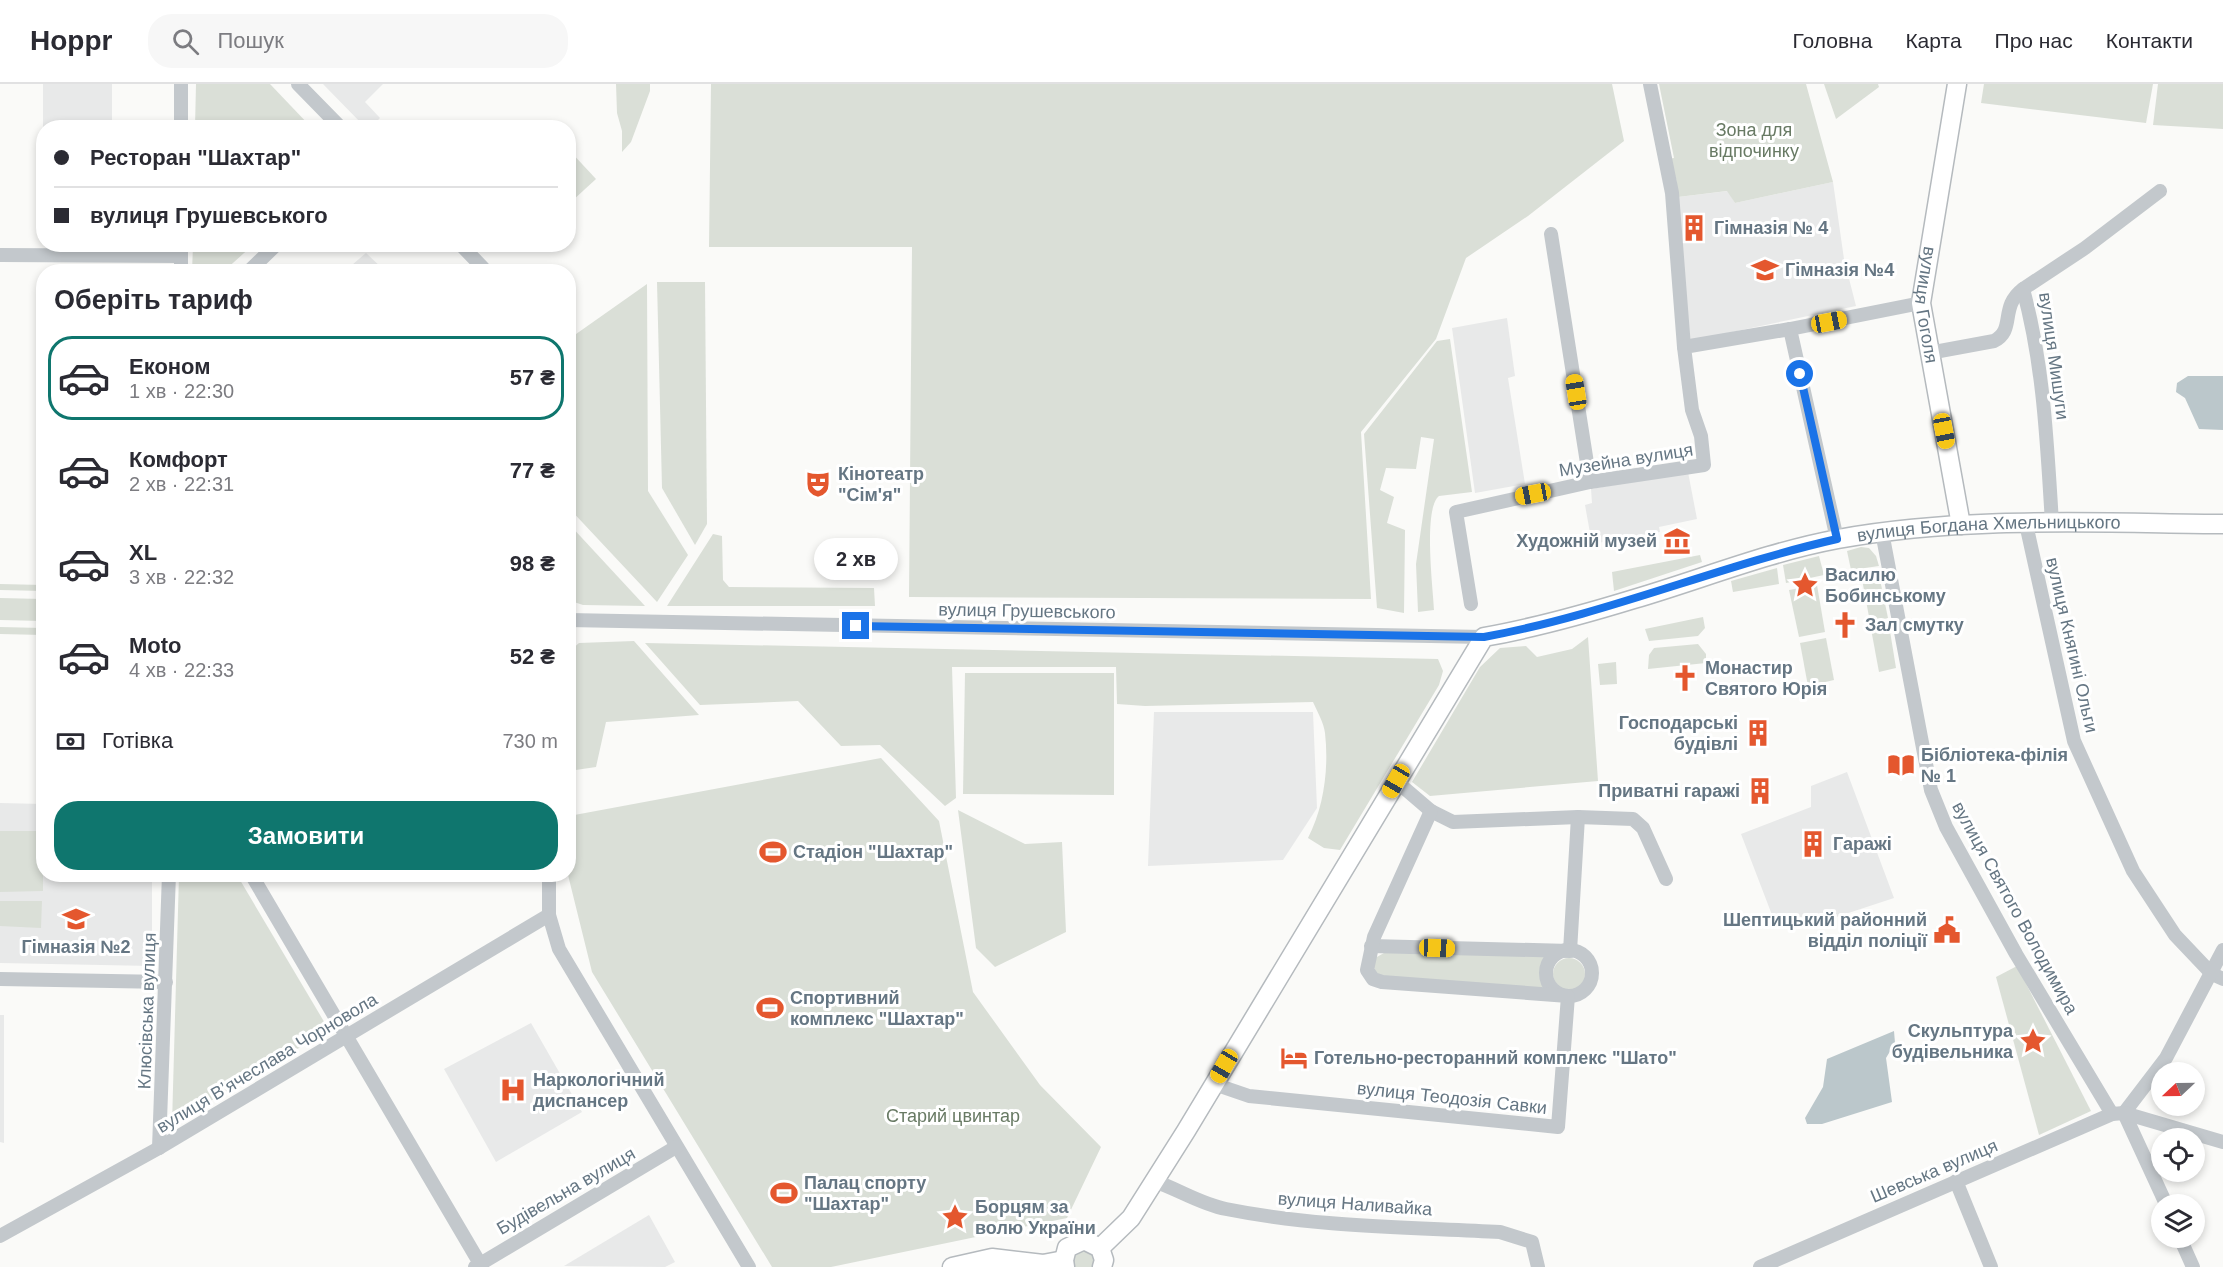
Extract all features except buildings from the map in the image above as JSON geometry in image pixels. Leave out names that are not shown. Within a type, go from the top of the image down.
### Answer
[{"type":"main road","name":"вулиця Гоголя","points":[[1957,84],[1921,303],[1961,525]]},
{"type":"main road","name":"вулиця Богдана Хмельницького","points":[[1484,637],[1524,630],[1634,599],[1775,553],[1882,532],[1961,525],[2223,524]]},
{"type":"main road","points":[[1100,1248],[1131,1218],[1312,924],[1484,637]]},
{"type":"main road","points":[[952,1267],[992,1258],[1043,1266],[1064,1264],[1067,1248],[1077,1241],[1090,1241],[1100,1248],[1104,1260],[1102,1267]]},
{"type":"street","points":[[181,84],[181,120]]},
{"type":"street","points":[[298,84],[333,120]]},
{"type":"street","name":"Музейна вулиця","points":[[1471,604],[1456,512],[1590,482],[1704,465],[1701,436],[1692,410],[1684,347],[1672,194],[1650,84]]},
{"type":"street","name":"вулиця Мишуги","points":[[2052,524],[2042,377],[2036,336],[2023,289],[2085,248],[2160,191]]},
{"type":"street","points":[[1551,234],[1590,482]]},
{"type":"street","points":[[0,255],[109,252]]},
{"type":"street","points":[[256,264],[269,252]]},
{"type":"street","points":[[468,252],[479,264]]},
{"type":"street","points":[[1929,353],[1994,341],[2003,337],[2006,333],[2007,314],[2012,297],[2023,289]]},
{"type":"street","points":[[1684,347],[1921,303]]},
{"type":"street","points":[[1790,329],[1837,539]]},
{"type":"street","name":"вулиця Княгині Ольги","points":[[2026,524],[2074,741],[2133,871],[2175,935],[2218,977]]},
{"type":"street","name":"вулиця Святого Володимира","points":[[1882,532],[1931,790],[1946,827],[2016,954],[2118,1114],[2161,1194]]},
{"type":"street","name":"вулиця Грушевського","points":[[576,620],[1484,637]]},
{"type":"street","points":[[1396,781],[1431,811],[1453,822],[1578,817],[1633,819],[1643,828],[1666,879]]},
{"type":"street","points":[[1371,946],[1570,951],[1587,960],[1591,978],[1582,992],[1568,996],[1382,982],[1373,979],[1367,970],[1371,946],[1431,811]]},
{"type":"street","points":[[1570,951],[1578,817]]},
{"type":"street","name":"Клюсівська вулиця","points":[[159,1148],[169,882]]},
{"type":"street","points":[[256,882],[479,1266]]},
{"type":"street","points":[[549,882],[549,915],[559,949],[749,1267]]},
{"type":"street","name":"вулиця Вʼячеслава Чорновола","points":[[0,1236],[159,1148],[549,915]]},
{"type":"street","points":[[2223,950],[2218,977],[2166,1058],[2118,1114],[2223,1142]]},
{"type":"street","points":[[1568,996],[1552,989],[1546,972],[1553,957],[1570,951]]},
{"type":"street","points":[[0,979],[166,982]]},
{"type":"street","name":"вулиця Теодозія Савки","points":[[1214,1084],[1249,1096],[1558,1127],[1568,996]]},
{"type":"street","name":"Шевська вулиця","points":[[1760,1267],[1956,1181],[2118,1114]]},
{"type":"street","name":"Будівельна вулиця","points":[[479,1266],[676,1148]]},
{"type":"street","name":"вулиця Наливайка","points":[[1154,1181],[1192,1199],[1225,1209],[1292,1219],[1500,1232],[1532,1242],[1538,1267]]},
{"type":"street","points":[[1956,1181],[1991,1267]]},
{"type":"street","points":[[2184,1248],[2193,1267]]},
{"type":"shaded area","points":[[43,84],[112,84],[112,120],[43,120]]},
{"type":"shaded area","points":[[323,84],[383,84],[365,102],[380,118],[378,120],[358,120]]},
{"type":"shaded area","name":"Гімназія №4","points":[[1833,182],[1844,259],[1856,306],[1689,341],[1678,197],[1728,191],[1735,203]]},
{"type":"shaded area","points":[[366,253],[378,264],[353,264]]},
{"type":"shaded area","points":[[1507,318],[1515,376],[1508,378],[1525,484],[1475,493],[1452,328]]},
{"type":"shaded area","points":[[2188,376],[2223,376],[2223,430],[2199,429],[2185,398],[2176,392],[2177,383]]},
{"type":"shaded area","points":[[1688,472],[1697,519],[1659,527],[1660,532],[1592,544],[1585,505],[1592,503],[1591,489]]},
{"type":"shaded area","points":[[1154,712],[1313,712],[1317,808],[1283,860],[1148,866]]},
{"type":"shaded area","points":[[1847,772],[1894,898],[1815,924],[1812,917],[1777,928],[1741,834],[1811,807],[1811,786]]},
{"type":"shaded area","name":"Гімназія №2","points":[[0,803],[36,804],[36,882],[152,882],[152,966],[0,963]]},
{"type":"shaded area","points":[[0,1015],[4,1015],[4,1143],[0,1142]]},
{"type":"shaded area","name":"Наркологічний диспансер","points":[[531,1023],[582,1112],[496,1162],[444,1069]]},
{"type":"shaded area","points":[[1894,1031],[1895,1043],[1886,1058],[1892,1102],[1822,1124],[1807,1124],[1805,1118],[1823,1087],[1827,1059]]},
{"type":"shaded area","points":[[649,1215],[675,1262],[665,1267],[564,1266]]},
{"type":"green space","points":[[196,84],[270,84],[304,120],[195,120]]},
{"type":"green space","points":[[616,84],[650,84],[650,91],[631,142],[622,152],[622,131],[617,113]]},
{"type":"green space","points":[[711,84],[1612,84],[1624,141],[1528,216],[1466,258],[1436,339],[1361,432],[1371,599],[909,597],[912,247],[709,247]]},
{"type":"green space","name":"Зона для відпочинку","points":[[1659,84],[1806,84],[1833,182],[1735,203],[1727,191],[1678,197],[1676,178],[1666,159],[1674,158]]},
{"type":"green space","points":[[1824,84],[1878,84],[1879,87],[1836,119]]},
{"type":"green space","points":[[1984,84],[2153,84],[2146,123],[1981,103]]},
{"type":"green space","points":[[2158,84],[2223,84],[2223,129],[2153,125]]},
{"type":"green space","points":[[576,158],[596,179],[576,197]]},
{"type":"green space","points":[[193,252],[245,252],[232,264],[192,264]]},
{"type":"green space","points":[[657,282],[705,282],[707,524],[695,545],[662,488]]},
{"type":"green space","points":[[647,284],[648,491],[688,555],[657,602],[576,516],[576,334]]},
{"type":"green space","points":[[1450,339],[1472,492],[1439,496],[1434,504],[1430,532],[1434,610],[1418,612],[1416,564],[1434,439],[1421,437],[1416,469],[1386,468],[1380,490],[1394,497],[1387,523],[1405,530],[1404,613],[1377,608],[1364,434],[1437,341]]},
{"type":"green space","points":[[576,532],[645,606],[583,605],[576,603]]},
{"type":"green space","points":[[713,534],[722,536],[723,580],[729,587],[874,588],[875,606],[667,606]]},
{"type":"green space","points":[[1861,547],[1869,548],[1876,556],[1879,566],[1851,570],[1847,551]]},
{"type":"green space","points":[[1700,555],[1702,562],[1614,591],[1612,572]]},
{"type":"green space","points":[[1819,556],[1824,575],[1786,583],[1783,565]]},
{"type":"green space","points":[[1777,568],[1779,584],[1733,592],[1731,581]]},
{"type":"green space","points":[[1878,570],[1888,618],[1870,622],[1861,574]]},
{"type":"green space","points":[[0,584],[36,585],[36,591],[0,590]]},
{"type":"green space","points":[[1817,585],[1825,632],[1799,637],[1789,590]]},
{"type":"green space","points":[[0,598],[36,599],[36,621],[0,620]]},
{"type":"green space","points":[[1703,617],[1705,628],[1698,636],[1649,641],[1645,629]]},
{"type":"green space","points":[[1889,625],[1896,668],[1879,672],[1871,629]]},
{"type":"green space","points":[[0,627],[36,628],[36,635],[0,634]]},
{"type":"green space","points":[[1588,637],[1598,781],[1430,796],[1412,782],[1480,667],[1500,648],[1526,646],[1537,657],[1572,649]]},
{"type":"green space","points":[[1826,638],[1834,680],[1808,686],[1800,643]]},
{"type":"green space","points":[[634,641],[699,715],[606,722],[596,767],[576,770],[576,646],[579,643]]},
{"type":"green space","points":[[645,643],[1438,659],[1443,671],[1439,685],[1340,850],[1324,848],[1308,838],[1318,813],[1326,773],[1324,729],[1313,702],[1145,706],[1117,704],[1116,667],[952,667],[956,798],[945,806],[880,745],[841,746],[798,701],[700,705]]},
{"type":"green space","points":[[1698,644],[1706,654],[1706,663],[1648,669],[1649,655],[1654,648]]},
{"type":"green space","points":[[1616,662],[1617,684],[1600,685],[1598,664]]},
{"type":"green space","points":[[965,673],[1114,673],[1114,795],[963,794]]},
{"type":"green space","name":"Спортивний комплекс \"Шахтар\"","points":[[881,758],[939,821],[973,992],[1040,1085],[1101,1147],[1067,1218],[831,1267],[772,1267],[592,972],[570,882],[576,882],[576,815]]},
{"type":"green space","points":[[958,810],[1025,844],[1062,842],[1066,932],[995,967],[976,948]]},
{"type":"green space","points":[[0,831],[36,831],[36,882],[43,882],[43,891],[0,892]]},
{"type":"green space","points":[[179,882],[241,882],[329,1030],[172,1124]]},
{"type":"green space","points":[[0,901],[42,901],[41,928],[0,926]]},
{"type":"green space","points":[[1384,953],[1540,954],[1545,958],[1544,986],[1539,991],[1384,979],[1376,973],[1373,965],[1375,958]]},
{"type":"green space","points":[[1569,958],[1580,963],[1585,974],[1580,985],[1569,990],[1558,985],[1553,974],[1558,963]]},
{"type":"green space","points":[[2017,966],[2091,1111],[2039,1135],[1996,977]]},
{"type":"green space","points":[[1080,1249],[1089,1249],[1095,1256],[1093,1267],[1075,1267],[1072,1264],[1073,1255]]},
{"type":"place","name":"Гімназія № 4","points":[[1694,228]]},
{"type":"place","name":"Гімназія №4","points":[[1765,270]]},
{"type":"place","name":"Кінотеатр \"Сім'я\"","points":[[818,484]]},
{"type":"place","name":"Художній музей","points":[[1677,541]]},
{"type":"place","name":"Василю Бобинському","points":[[1805,585]]},
{"type":"place","name":"Зал смутку","points":[[1845,625]]},
{"type":"place","name":"Монастир Святого Юрія","points":[[1685,678]]},
{"type":"place","name":"Господарські будівлі","points":[[1758,733]]},
{"type":"place","name":"Бiблiотека-фiлiя № 1","points":[[1901,765]]},
{"type":"place","name":"Приватні гаражі","points":[[1760,791]]},
{"type":"place","name":"Гаражі","points":[[1813,844]]},
{"type":"place","name":"Стадіон \"Шахтар\"","points":[[773,852]]},
{"type":"place","name":"Гімназія №2","points":[[76,919]]},
{"type":"place","name":"Шептицький районний відділ поліції","points":[[1947,930]]},
{"type":"place","name":"Спортивний комплекс \"Шахтар\"","points":[[770,1008]]},
{"type":"place","name":"Скульптура будівельника","points":[[2033,1041]]},
{"type":"place","name":"Готельно-ресторанний комплекс \"Шато\"","points":[[1294,1058]]},
{"type":"place","name":"Наркологічний диспансер","points":[[513,1090]]},
{"type":"place","name":"Палац спорту \"Шахтар\"","points":[[784,1193]]},
{"type":"place","name":"Борцям за волю України","points":[[955,1217]]},
{"type":"route","points":[[856,626],[1484,637],[1524,630],[1634,599],[1775,553],[1837,539],[1800,374]]},
{"type":"park label","name":"Старий цвинтар","points":[[953,1116]]}]
